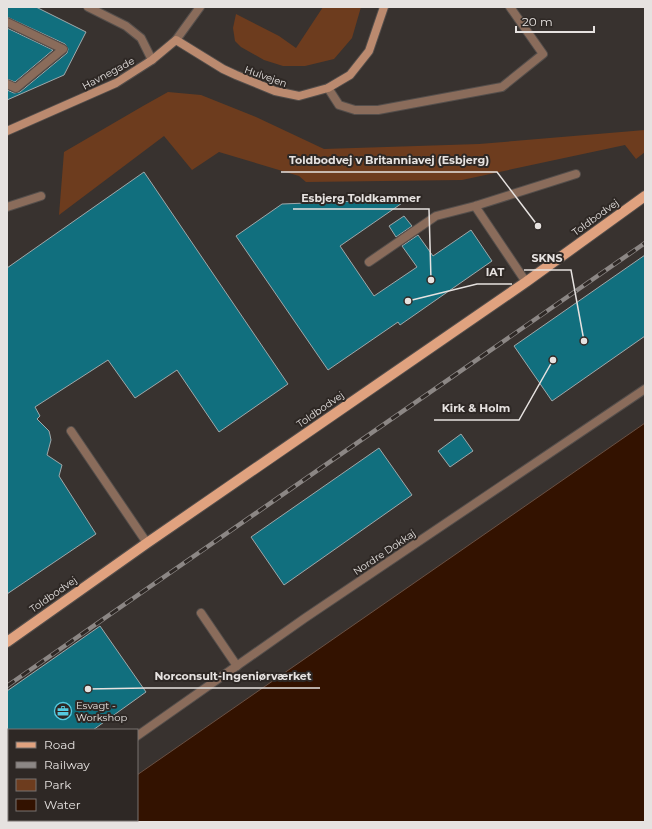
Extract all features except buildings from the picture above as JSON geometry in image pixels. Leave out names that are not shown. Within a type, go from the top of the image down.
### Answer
[{"type":"main road","name":"Toldbodvej","points":[[7,642],[147,543],[526,282],[645,196]]},
{"type":"street","points":[[88,7],[126,26],[141,38],[152,60]]},
{"type":"street","name":"Havnegade","points":[[7,131],[116,83],[152,60],[176,40],[200,7]]},
{"type":"street","name":"Hulvejen","points":[[176,40],[223,69],[275,91],[299,96],[328,88],[350,75],[369,51],[384,7]]},
{"type":"street","points":[[328,88],[339,105],[355,110],[378,110],[502,87],[543,54],[510,7]]},
{"type":"street","points":[[7,22],[63,49],[16,88],[7,84]]},
{"type":"street","points":[[369,262],[436,216],[475,206],[576,174]]},
{"type":"street","points":[[7,207],[42,196]]},
{"type":"street","points":[[475,206],[526,282]]},
{"type":"street","name":"Nordre Dokkaj","points":[[138,735],[311,613],[645,389]]},
{"type":"street","points":[[71,431],[147,543]]},
{"type":"street","points":[[201,613],[237,666]]},
{"type":"green space","points":[[323,7],[361,7],[352,38],[334,59],[305,66],[283,66],[264,60],[241,47],[235,41],[233,28],[236,14],[279,36],[296,48]]},
{"type":"green space","points":[[168,92],[201,95],[256,117],[324,149],[479,144],[645,130],[645,152],[636,159],[625,145],[462,180],[306,182],[299,176],[219,152],[192,170],[164,136],[59,215],[64,152]]},
{"type":"water","points":[[645,423],[645,822],[69,822],[138,821],[138,774]]},
{"type":"railway","points":[[7,686],[645,243]]},
{"type":"place","name":"Toldbodvej v Britanniavej (Esbjerg)","points":[[538,226]]},
{"type":"place","name":"Esbjerg Toldkammer","points":[[431,280]]},
{"type":"place","name":"IAT","points":[[408,301]]},
{"type":"place","name":"SKNS","points":[[584,341]]},
{"type":"place","name":"Kirk & Holm","points":[[553,360]]},
{"type":"place","name":"Norconsult-Ingeniørværket","points":[[88,689]]},
{"type":"place","name":"Esvagt - Workshop","points":[[63,711]]}]
